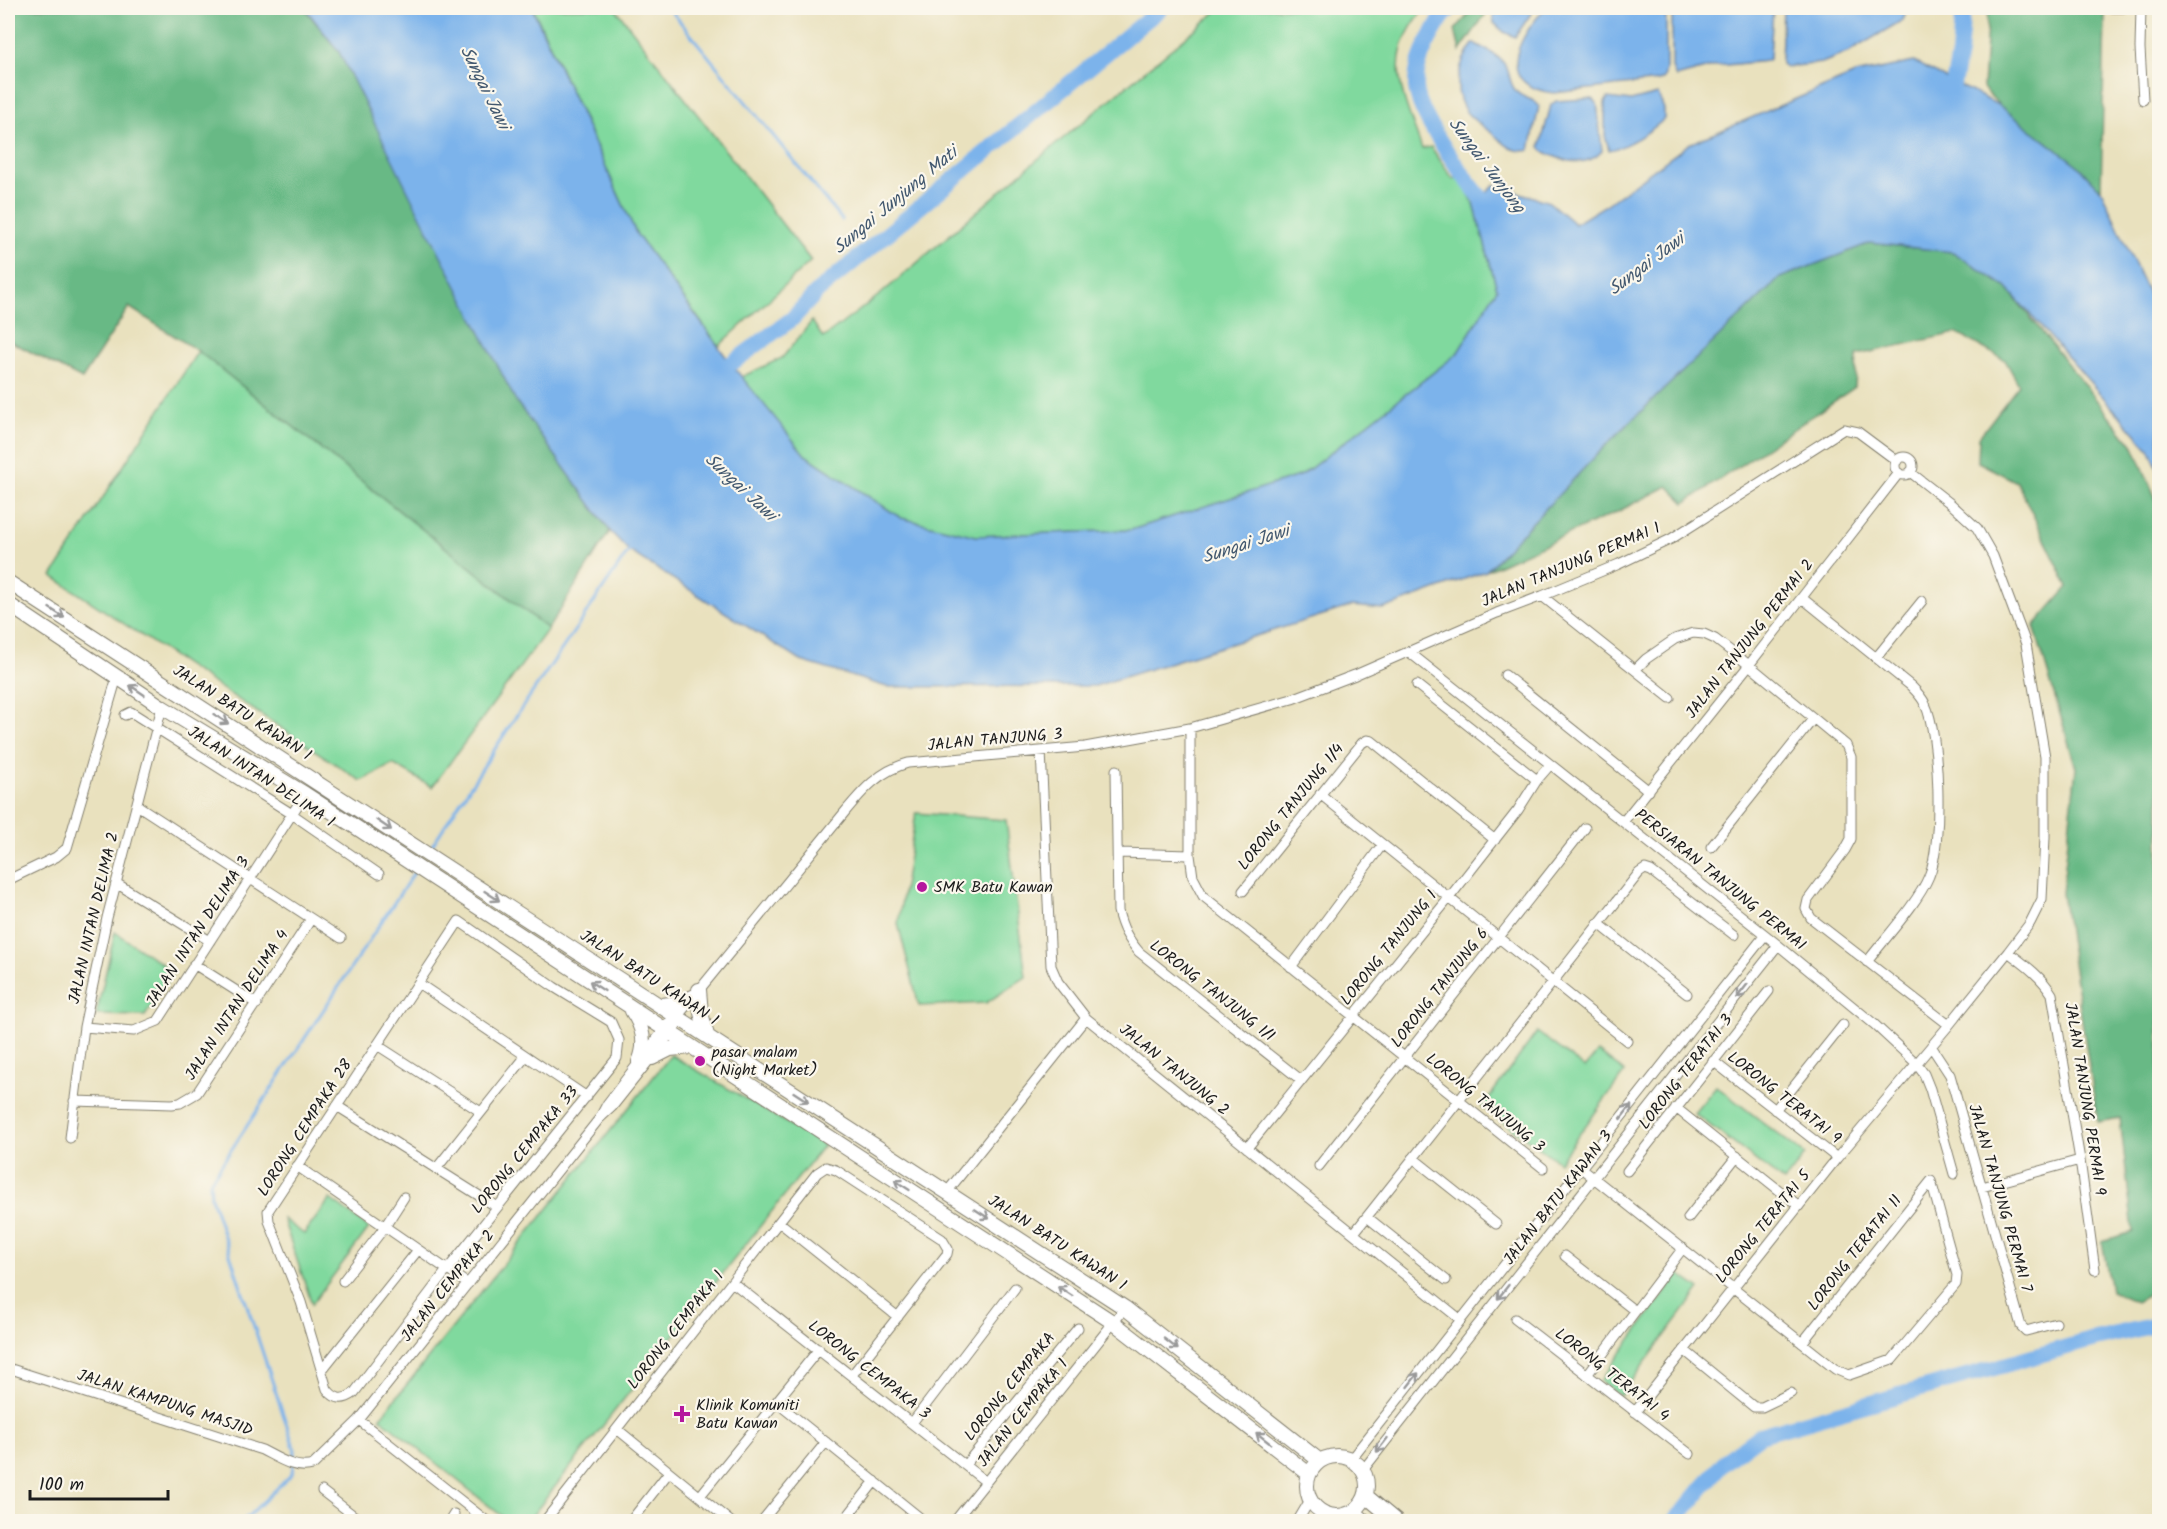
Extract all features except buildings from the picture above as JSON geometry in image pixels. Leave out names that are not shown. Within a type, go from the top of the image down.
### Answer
[{"type":"street","points":[[2113,8],[2123,8]]},
{"type":"street","points":[[2141,8],[2140,48],[2143,100]]},
{"type":"street","name":"JALAN TANJUNG PERMAI 1","points":[[1409,652],[1497,613],[1619,564],[1671,539],[1844,429],[1851,429],[1897,461]]},
{"type":"street","points":[[1902,457],[1910,459],[1913,464],[1910,472],[1904,474],[1899,472],[1896,467],[1897,461],[1902,457]]},
{"type":"street","name":"JALAN TANJUNG PERMAI 2","points":[[1623,822],[1802,598],[1899,472]]},
{"type":"street","name":"LORONG TERATAI 5","points":[[1635,1412],[1837,1158],[2008,951],[2037,912],[2042,899],[2045,757],[2026,644],[1993,556],[1977,528],[1910,472]]},
{"type":"street","name":"JALAN BATU KAWAN 1","points":[[8,582],[407,842],[680,1015],[707,1035],[1125,1308],[1320,1461]]},
{"type":"street","points":[[1542,596],[1670,698]]},
{"type":"street","points":[[1802,598],[1911,686],[1920,696],[1928,712],[1932,730],[1938,785],[1937,844],[1930,874],[1867,962]]},
{"type":"street","points":[[1876,658],[1922,601]]},
{"type":"street","points":[[8,604],[162,708],[304,794],[1114,1323],[1309,1474]]},
{"type":"street","points":[[1635,670],[1660,648],[1693,633],[1704,634],[1715,639],[1749,665],[1846,745],[1851,757],[1852,830],[1849,844],[1808,900],[1806,909],[1811,918],[1949,1025]]},
{"type":"street","name":"JALAN TANJUNG 3","points":[[680,1015],[866,786],[893,767],[908,763],[1085,747],[1190,728],[1292,699],[1409,652]]},
{"type":"street","name":"PERSIARAN TANJUNG PERMAI","points":[[1409,652],[1778,945],[1874,1024],[1916,1062],[1930,1089],[1954,1174]]},
{"type":"street","points":[[1505,675],[1649,791]]},
{"type":"street","points":[[8,880],[56,857],[67,848],[117,677]]},
{"type":"street","points":[[1417,686],[1537,780]]},
{"type":"street","name":"JALAN INTAN DELIMA 2","points":[[70,1137],[84,1026],[116,883],[162,708]]},
{"type":"street","name":"JALAN INTAN DELIMA 1","points":[[124,714],[131,712],[157,728],[292,813],[379,874]]},
{"type":"street","points":[[1711,847],[1813,719]]},
{"type":"street","name":"LORONG TANJUNG 3","points":[[1190,728],[1191,855],[1193,877],[1203,896],[1543,1168]]},
{"type":"street","name":"LORONG TANJUNG 1/4","points":[[1243,891],[1362,742],[1367,740],[1372,741],[1494,840]]},
{"type":"street","name":"JALAN TANJUNG 2","points":[[1041,751],[1051,966],[1058,982],[1086,1018],[1461,1320]]},
{"type":"street","name":"LORONG TANJUNG 1","points":[[1247,1148],[1449,898],[1550,765]]},
{"type":"street","name":"LORONG TANJUNG 1/1","points":[[1116,770],[1119,853],[1118,911],[1121,926],[1139,952],[1301,1080]]},
{"type":"street","name":"JALAN INTAN DELIMA 3","points":[[84,1026],[134,1031],[151,1026],[158,1021],[304,794]]},
{"type":"street","points":[[1320,794],[1627,1041]]},
{"type":"street","points":[[137,805],[340,938]]},
{"type":"street","name":"LORONG TANJUNG 6","points":[[1319,1166],[1585,828]]},
{"type":"street","points":[[1291,967],[1382,845]]},
{"type":"street","points":[[1119,853],[1191,855]]},
{"type":"street","points":[[1353,1233],[1598,924],[1645,869],[1734,935]]},
{"type":"street","points":[[116,883],[210,941]]},
{"type":"street","name":"JALAN INTAN DELIMA 4","points":[[74,1101],[172,1104],[189,1099],[204,1086],[312,919]]},
{"type":"street","name":"LORONG CEMPAKA 28","points":[[322,1370],[301,1302],[268,1216],[270,1207],[459,921]]},
{"type":"street","name":"LORONG CEMPAKA 33","points":[[322,1370],[327,1389],[332,1396],[339,1399],[354,1394],[447,1270],[617,1058],[619,1040],[610,1022],[554,987],[459,921]]},
{"type":"street","points":[[1598,924],[1687,994]]},
{"type":"street","name":"JALAN BATU KAWAN 3","points":[[1351,1459],[1765,935]]},
{"type":"street","name":"JALAN BATU KAWAN 3","points":[[1363,1470],[1778,945]]},
{"type":"street","name":"JALAN TANJUNG PERMAI 9","points":[[2008,951],[2034,972],[2052,994],[2080,1160],[2095,1270]]},
{"type":"street","points":[[194,964],[257,1004]]},
{"type":"street","points":[[418,983],[587,1096]]},
{"type":"street","name":"LORONG TERATAI 3","points":[[1627,1171],[1769,991]]},
{"type":"street","points":[[661,1005],[680,1003],[697,993],[707,1035]]},
{"type":"street","points":[[630,1008],[639,1020],[644,1034],[646,1060],[670,1049],[691,1047]]},
{"type":"street","name":"JALAN CEMPAKA 2","points":[[313,1465],[359,1420],[599,1119],[612,1107],[680,1015]]},
{"type":"street","points":[[947,1192],[1086,1018]]},
{"type":"street","points":[[1775,1110],[1843,1025]]},
{"type":"street","points":[[377,1045],[481,1112]]},
{"type":"street","name":"JALAN TANJUNG PERMAI 7","points":[[1931,1046],[1950,1075],[2022,1328],[2029,1330],[2056,1323]]},
{"type":"street","points":[[436,1169],[526,1056]]},
{"type":"street","name":"LORONG TERATAI 9","points":[[1713,1061],[1837,1158]]},
{"type":"street","points":[[337,1106],[497,1207]]},
{"type":"street","points":[[1676,1108],[1799,1206]]},
{"type":"street","points":[[1688,1218],[1737,1156]]},
{"type":"street","points":[[1413,1158],[1496,1224]]},
{"type":"street","points":[[1982,1187],[2080,1160]]},
{"type":"street","points":[[297,1166],[468,1284]]},
{"type":"street","name":"LORONG CEMPAKA 1","points":[[544,1521],[821,1170],[831,1167],[942,1239],[948,1246],[947,1254],[898,1317]]},
{"type":"street","points":[[1581,1168],[1802,1343]]},
{"type":"street","name":"LORONG TERATAI 11","points":[[1931,1181],[1957,1275],[1954,1288],[1892,1360],[1849,1375],[1835,1369],[1802,1343],[1931,1181]]},
{"type":"street","points":[[343,1281],[384,1228],[404,1197]]},
{"type":"street","points":[[1366,1217],[1446,1280]]},
{"type":"street","points":[[779,1222],[898,1317],[852,1375]]},
{"type":"street","points":[[1587,1375],[1683,1248]]},
{"type":"street","points":[[322,1370],[418,1250]]},
{"type":"street","points":[[1565,1256],[1635,1311]]},
{"type":"street","name":"LORONG CEMPAKA 3","points":[[732,1282],[986,1482]]},
{"type":"street","points":[[912,1423],[1014,1288]]},
{"type":"street","name":"JALAN CEMPAKA 1","points":[[954,1521],[1125,1308]]},
{"type":"street","name":"LORONG TERATAI 4","points":[[1515,1319],[1690,1454]]},
{"type":"street","name":"LORONG CEMPAKA","points":[[965,1465],[1078,1328]]},
{"type":"street","points":[[700,1496],[819,1349]]},
{"type":"street","points":[[1684,1350],[1754,1407],[1762,1407],[1791,1393]]},
{"type":"street","name":"JALAN KAMPUNG MASJID","points":[[8,1368],[262,1450],[296,1465],[313,1465]]},
{"type":"street","points":[[776,1402],[922,1521]]},
{"type":"street","points":[[359,1420],[488,1521]]},
{"type":"street","points":[[617,1429],[731,1521]]},
{"type":"street","points":[[761,1521],[826,1442]]},
{"type":"street","points":[[1335,1456],[1351,1459],[1363,1470],[1366,1478],[1366,1496],[1353,1512],[1326,1518],[1310,1500],[1307,1492],[1309,1474],[1320,1461],[1335,1456]]},
{"type":"street","points":[[630,1521],[669,1472]]},
{"type":"street","points":[[843,1521],[875,1481]]},
{"type":"street","points":[[322,1491],[357,1520]]},
{"type":"street","points":[[1366,1496],[1397,1521]]},
{"type":"street","points":[[1297,1521],[1310,1500]]},
{"type":"street","points":[[1353,1512],[1366,1521]]},
{"type":"green space","points":[[8,8],[304,8],[339,52],[516,401],[610,531],[548,629],[198,351],[129,307],[82,379],[8,340]]},
{"type":"green space","points":[[533,8],[615,8],[811,261],[719,346],[637,235]]},
{"type":"green space","points":[[1221,8],[1425,8],[1412,25],[1402,45],[1400,75],[1402,90],[1422,149],[1431,147],[1453,179],[1460,177],[1474,204],[1497,289],[1457,354],[1302,475],[1131,530],[976,536],[901,518],[805,455],[741,377],[782,358],[812,321],[823,338],[882,293],[1032,164]]},
{"type":"green space","points":[[1474,8],[1493,8],[1487,12],[1460,51],[1455,30]]},
{"type":"green space","points":[[1988,8],[2093,8],[2105,14],[2101,190],[2077,165],[2000,106],[1983,88]]},
{"type":"green space","points":[[1870,243],[1953,252],[2006,287],[2134,447],[2159,506],[2159,1289],[2136,1302],[2111,1291],[2102,1241],[2133,1232],[2120,1118],[2098,1122],[2062,893],[2076,768],[2034,626],[2068,587],[2017,482],[1978,462],[1979,437],[2019,385],[2005,360],[1956,333],[1857,355],[1855,387],[1685,503],[1668,486],[1617,512],[1486,571],[1607,444],[1780,278]]},
{"type":"green space","points":[[198,351],[548,629],[432,787],[393,764],[361,781],[52,576]]},
{"type":"green space","points":[[916,813],[1006,820],[1026,977],[986,1003],[919,1006],[898,924]]},
{"type":"green space","points":[[115,932],[174,972],[145,1016],[96,1015]]},
{"type":"green space","points":[[1537,1032],[1585,1068],[1598,1052],[1625,1072],[1559,1162],[1482,1107]]},
{"type":"green space","points":[[671,1055],[824,1145],[528,1521],[508,1521],[380,1418]]},
{"type":"green space","points":[[1716,1086],[1805,1155],[1784,1182],[1694,1113]]},
{"type":"green space","points":[[330,1199],[369,1228],[312,1304],[283,1219],[304,1234]]},
{"type":"green space","points":[[1679,1274],[1700,1289],[1620,1396],[1600,1381]]},
{"type":"water","name":"Sungai Jawi","points":[[305,8],[532,8],[637,235],[732,365],[805,455],[901,518],[976,536],[1131,530],[1302,475],[1457,354],[1497,289],[1474,204],[1495,185],[1549,202],[1575,224],[1606,205],[1689,144],[1855,74],[1914,62],[2000,106],[2077,165],[2101,190],[2159,317],[2159,471],[2149,449],[2006,287],[1953,252],[1870,243],[1780,278],[1607,444],[1486,571],[1383,609],[1352,606],[1095,686],[887,687],[801,661],[629,551],[610,531],[516,401],[339,52]]},
{"type":"water","points":[[1504,8],[1535,8],[1515,37],[1504,32],[1494,23],[1493,16]]},
{"type":"water","points":[[1546,8],[1666,8],[1664,78],[1659,81],[1554,93],[1535,89],[1523,81],[1517,71],[1516,59],[1526,33]]},
{"type":"water","points":[[1672,8],[1773,8],[1770,58],[1767,61],[1716,66],[1676,77],[1672,68]]},
{"type":"water","points":[[1783,8],[1908,8],[1903,20],[1849,52],[1822,63],[1786,67],[1781,64]]},
{"type":"water","points":[[1474,43],[1499,58],[1507,68],[1516,91],[1539,106],[1530,150],[1519,151],[1505,145],[1473,119],[1462,105],[1458,77],[1464,59]]},
{"type":"water","points":[[1658,94],[1664,109],[1664,119],[1638,138],[1609,150],[1605,136],[1605,102],[1608,98],[1631,101]]},
{"type":"water","points":[[1593,99],[1597,103],[1602,151],[1589,160],[1574,162],[1543,151],[1540,147],[1551,105],[1556,101]]},
{"type":"waterway","points":[[669,8],[842,220]]},
{"type":"waterway","name":"Sungai Junjung Mati","points":[[714,376],[792,319],[818,291],[1161,8]]},
{"type":"waterway","name":"Sungai Junjong","points":[[1451,8],[1437,25],[1420,60],[1416,86],[1419,100],[1448,154],[1496,215]]},
{"type":"waterway","points":[[1949,105],[1959,54],[1963,8]]},
{"type":"waterway","points":[[429,850],[630,549]]},
{"type":"waterway","points":[[242,1522],[292,1474],[295,1450],[211,1197],[210,1182],[415,871]]},
{"type":"waterway","points":[[1674,1522],[1724,1462],[1760,1435],[2095,1339],[2160,1324]]},
{"type":"place","name":"SMK Batu Kawan","points":[[922,887]]},
{"type":"place","name":"pasar malam (Night Market)","points":[[700,1061]]},
{"type":"place","name":"Klinik Komuniti Batu Kawan","points":[[682,1414]]}]
